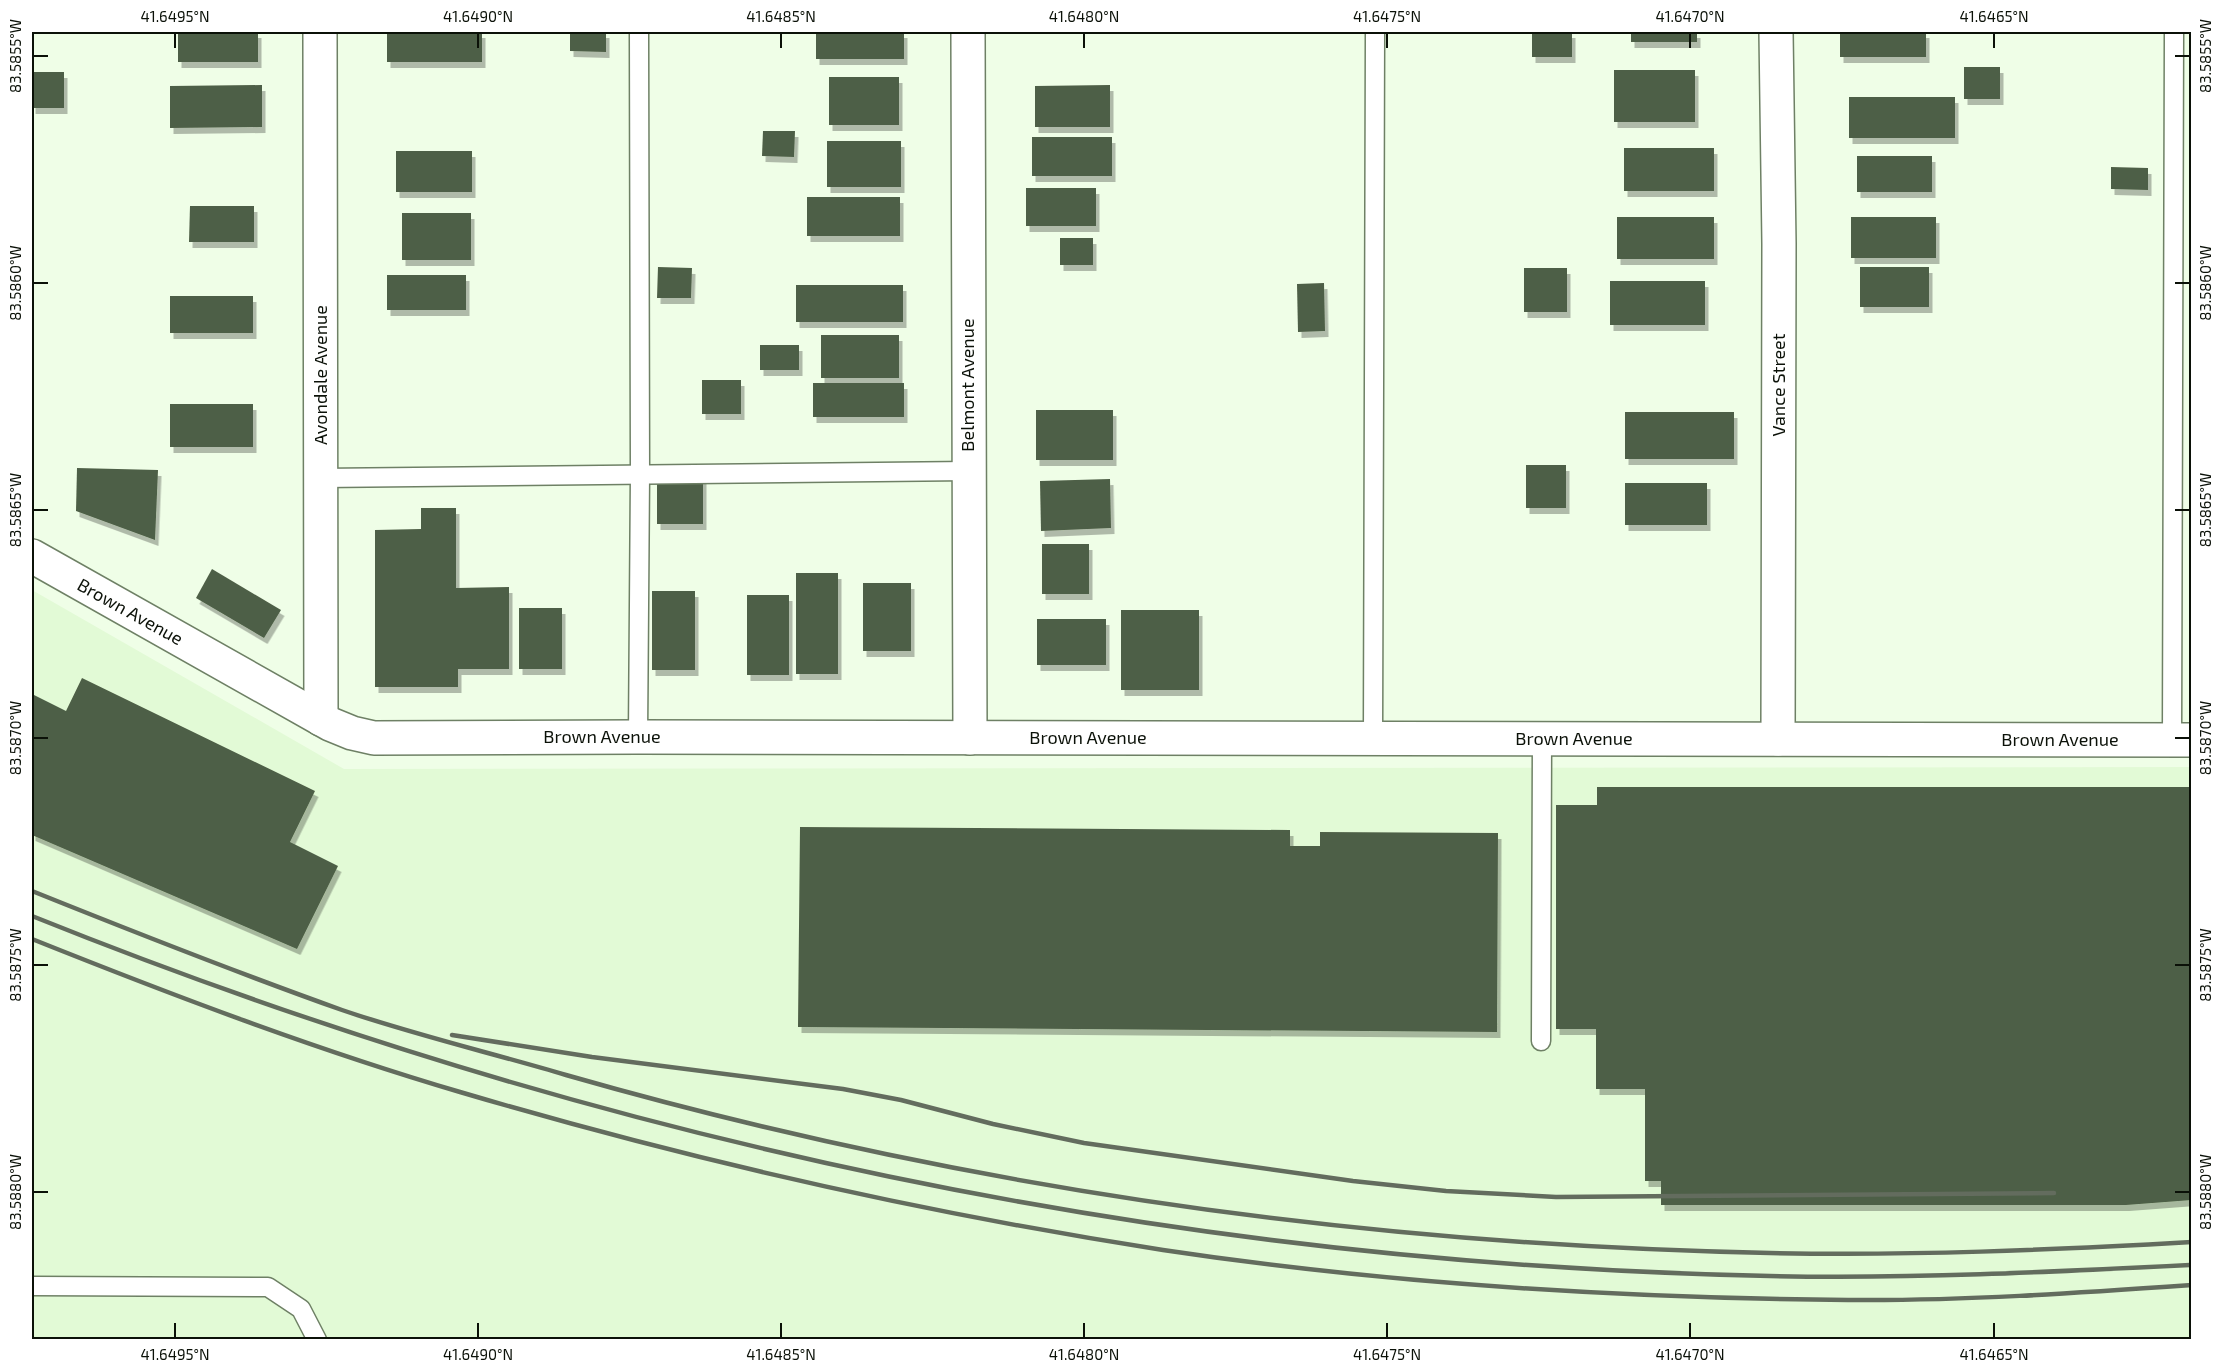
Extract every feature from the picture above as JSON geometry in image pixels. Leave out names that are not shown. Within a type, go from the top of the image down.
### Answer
[{"type":"street","name":"Avondale Avenue","points":[[320,32],[321,719]]},
{"type":"street","name":"Belmont Avenue","points":[[968,32],[970,738]]},
{"type":"street","name":"Vance Street","points":[[1776,32],[1779,244],[1778,739]]},
{"type":"street","name":"Brown Avenue","points":[[32,556],[321,719],[352,733],[374,738],[2182,740]]},
{"type":"lane","points":[[638,737],[639,32]]},
{"type":"lane","points":[[1374,738],[1375,32]]},
{"type":"lane","points":[[2174,32],[2182,740]]},
{"type":"lane","points":[[321,478],[969,471]]},
{"type":"lane","points":[[1541,1041],[1542,739]]},
{"type":"lane","points":[[32,1286],[268,1287],[301,1309],[317,1340]]},
{"type":"shaded area","points":[[32,590],[344,769],[2191,767],[2191,1339],[32,1339]]},
{"type":"building","points":[[178,32],[258,32],[258,62],[178,62]]},
{"type":"building","points":[[387,32],[482,32],[482,62],[387,62]]},
{"type":"building","points":[[570,32],[606,32],[606,52],[570,51]]},
{"type":"building","points":[[816,32],[904,32],[904,59],[816,59]]},
{"type":"building","points":[[1532,32],[1572,32],[1572,57],[1532,57]]},
{"type":"building","points":[[1631,32],[1697,32],[1697,42],[1631,42]]},
{"type":"building","points":[[1840,32],[1926,32],[1926,57],[1840,57]]},
{"type":"building","points":[[1964,67],[2000,67],[2000,99],[1964,99]]},
{"type":"building","points":[[1614,70],[1695,70],[1695,122],[1614,122]]},
{"type":"building","points":[[32,72],[64,72],[64,108],[32,108]]},
{"type":"building","points":[[829,77],[899,77],[899,125],[829,125]]},
{"type":"building","points":[[262,85],[262,127],[170,128],[170,86]]},
{"type":"building","points":[[1110,85],[1110,127],[1035,127],[1035,86]]},
{"type":"building","points":[[1849,97],[1955,97],[1955,138],[1849,138]]},
{"type":"building","points":[[763,131],[795,131],[794,157],[762,156]]},
{"type":"building","points":[[1032,137],[1112,137],[1112,176],[1032,176]]},
{"type":"building","points":[[827,141],[901,141],[901,187],[827,187]]},
{"type":"building","points":[[1624,148],[1714,148],[1714,191],[1624,191]]},
{"type":"building","points":[[396,151],[472,151],[472,192],[396,192]]},
{"type":"building","points":[[1857,156],[1932,156],[1932,192],[1857,192]]},
{"type":"building","points":[[2111,167],[2148,168],[2148,190],[2111,189]]},
{"type":"building","points":[[1026,188],[1096,188],[1096,226],[1026,226]]},
{"type":"building","points":[[807,197],[900,197],[900,236],[807,236]]},
{"type":"building","points":[[190,206],[254,206],[254,242],[189,242]]},
{"type":"building","points":[[402,213],[471,213],[471,260],[402,260]]},
{"type":"building","points":[[1617,217],[1714,217],[1714,259],[1617,259]]},
{"type":"building","points":[[1851,217],[1936,217],[1936,258],[1851,258]]},
{"type":"building","points":[[1060,238],[1093,238],[1093,265],[1060,265]]},
{"type":"building","points":[[658,267],[692,268],[691,298],[657,298]]},
{"type":"building","points":[[1860,267],[1929,267],[1929,307],[1860,307]]},
{"type":"building","points":[[1524,268],[1567,268],[1567,312],[1524,312]]},
{"type":"building","points":[[387,275],[466,275],[466,310],[387,310]]},
{"type":"building","points":[[1610,281],[1705,281],[1705,325],[1610,325]]},
{"type":"building","points":[[1324,283],[1325,331],[1298,332],[1297,284]]},
{"type":"building","points":[[796,285],[903,285],[903,322],[796,322]]},
{"type":"building","points":[[170,296],[253,296],[253,333],[170,333]]},
{"type":"building","points":[[821,335],[899,335],[899,378],[821,378]]},
{"type":"building","points":[[760,345],[799,345],[799,370],[760,370]]},
{"type":"building","points":[[702,380],[741,380],[741,414],[702,414]]},
{"type":"building","points":[[813,383],[904,383],[904,417],[813,417]]},
{"type":"building","points":[[170,404],[253,404],[253,447],[170,447]]},
{"type":"building","points":[[1036,410],[1113,410],[1113,460],[1036,460]]},
{"type":"building","points":[[1625,412],[1734,412],[1734,459],[1625,459]]},
{"type":"building","points":[[1526,465],[1566,465],[1566,508],[1526,508]]},
{"type":"building","points":[[77,468],[158,470],[155,540],[76,511]]},
{"type":"building","points":[[657,478],[703,478],[703,524],[657,524]]},
{"type":"building","points":[[1110,479],[1111,528],[1041,531],[1040,481]]},
{"type":"building","points":[[1625,483],[1707,483],[1707,525],[1625,525]]},
{"type":"building","points":[[421,508],[456,508],[456,588],[509,587],[509,669],[458,669],[458,687],[375,687],[375,530],[421,529]]},
{"type":"building","points":[[1042,544],[1089,544],[1089,594],[1042,594]]},
{"type":"building","points":[[212,569],[281,610],[264,638],[196,598]]},
{"type":"building","points":[[796,573],[838,573],[838,674],[796,674]]},
{"type":"building","points":[[863,583],[911,583],[911,651],[863,651]]},
{"type":"building","points":[[652,591],[695,591],[695,670],[652,670]]},
{"type":"building","points":[[747,595],[789,595],[789,675],[747,675]]},
{"type":"building","points":[[519,608],[562,608],[562,669],[519,669]]},
{"type":"building","points":[[1121,610],[1199,610],[1199,690],[1121,690]]},
{"type":"building","points":[[1037,619],[1106,619],[1106,665],[1037,665]]},
{"type":"building","points":[[82,678],[315,791],[290,842],[338,866],[297,949],[32,835],[32,694],[66,711]]},
{"type":"building","points":[[1597,787],[2192,787],[2192,1200],[2126,1205],[1661,1205],[1661,1181],[1645,1181],[1645,1089],[1596,1089],[1596,1029],[1556,1029],[1556,805],[1597,805]]},
{"type":"building","points":[[800,827],[1290,830],[1290,846],[1320,846],[1320,832],[1498,833],[1497,1032],[798,1027]]},
{"type":"railway","points":[[32,891],[264,982],[342,1010],[425,1036],[566,1075],[713,1114],[862,1149],[1012,1178],[1162,1203],[1314,1223],[1466,1238],[1618,1248],[1876,1254],[2034,1250],[2192,1242]]},
{"type":"railway","points":[[32,916],[242,995],[454,1065],[668,1125],[884,1176],[1103,1216],[1323,1246],[1546,1266],[1770,1276],[1876,1277],[2192,1265]]},
{"type":"railway","points":[[32,939],[190,1001],[297,1039],[405,1075],[546,1117],[808,1183],[985,1219],[1163,1250],[1333,1272],[1504,1287],[1762,1299],[1977,1298],[2192,1285]]},
{"type":"railway","points":[[452,1035],[592,1057],[843,1089],[901,1100],[993,1124],[1084,1143],[1353,1181],[1446,1191],[1556,1197],[2054,1193]]}]
